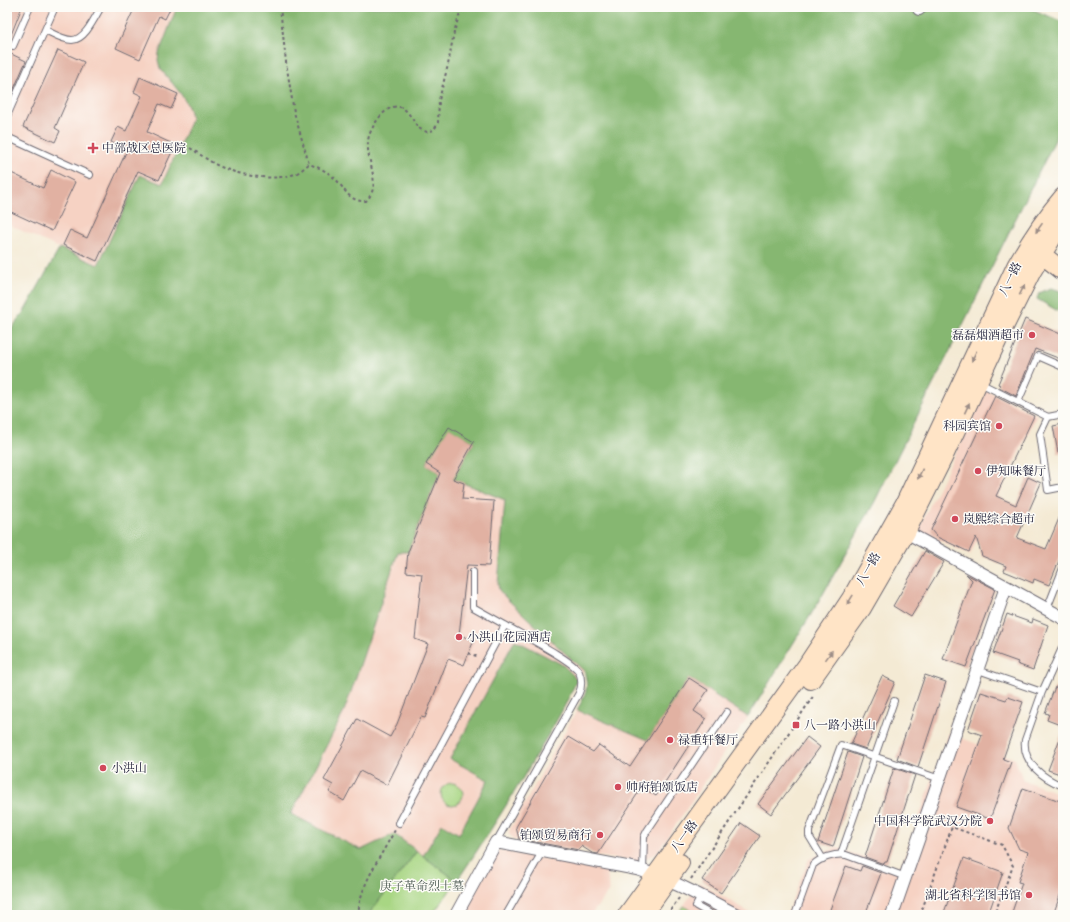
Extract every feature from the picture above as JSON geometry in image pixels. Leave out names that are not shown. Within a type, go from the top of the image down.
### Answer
[{"type":"main road","name":"八一路","points":[[643,915],[656,875],[850,625],[878,581],[906,532],[943,458],[1001,333],[1053,209],[1063,197]]},
{"type":"main road","points":[[1063,220],[1035,249],[1063,271]]},
{"type":"main road","name":"八一路","points":[[627,915],[807,665],[870,566],[894,525],[917,480],[1005,290],[1035,249]]},
{"type":"street","points":[[906,532],[1063,618]]},
{"type":"street","points":[[892,915],[1006,587]]},
{"type":"street","points":[[456,915],[496,842],[656,875],[737,915]]},
{"type":"lane","points":[[7,44],[12,46],[30,7]]},
{"type":"lane","points":[[7,116],[55,7]]},
{"type":"lane","points":[[45,30],[70,40],[77,39],[91,26],[101,7]]},
{"type":"lane","points":[[7,137],[90,175]]},
{"type":"lane","points":[[1018,402],[1038,356],[1063,367]]},
{"type":"lane","points":[[979,382],[1048,417],[1063,414]]},
{"type":"lane","points":[[1048,417],[1040,434],[1048,490],[1063,487]]},
{"type":"lane","points":[[1047,609],[1063,568]]},
{"type":"lane","points":[[473,572],[474,607],[570,662],[579,673],[581,685],[579,693],[496,842]]},
{"type":"lane","points":[[399,823],[506,626]]},
{"type":"lane","points":[[1063,646],[1042,692],[1025,740],[1025,751],[1033,766],[1048,780],[1063,786]]},
{"type":"lane","points":[[1057,659],[1063,662]]},
{"type":"lane","points":[[978,670],[1042,692]]},
{"type":"lane","points":[[841,854],[894,700]]},
{"type":"lane","points":[[656,875],[644,837],[727,712]]},
{"type":"lane","points":[[823,859],[809,836],[809,831],[841,744],[940,780]]},
{"type":"lane","points":[[506,915],[542,852]]},
{"type":"lane","points":[[795,915],[813,865],[823,859],[841,854],[906,877]]},
{"type":"lane","points":[[701,896],[696,906],[712,915]]},
{"type":"path","points":[[280,7],[286,62],[294,112],[309,164]]},
{"type":"path","points":[[309,164],[334,177],[349,196],[358,201],[366,201],[371,196],[374,189],[374,181],[368,153],[368,141],[372,130],[384,111],[392,107],[400,107],[406,111],[420,128],[427,132],[434,130],[438,124],[439,100],[448,65],[454,32],[462,7]]},
{"type":"path","points":[[190,148],[214,164],[248,175],[265,177],[291,175],[297,173],[309,164]]},
{"type":"path","points":[[667,915],[817,690]]},
{"type":"path","points":[[359,915],[362,893],[399,823]]},
{"type":"path","points":[[920,915],[952,827],[1002,845],[1013,866],[994,915]]},
{"type":"shaded area","name":"中部战区总医院","points":[[7,7],[177,7],[159,53],[160,68],[188,105],[191,114],[191,121],[162,184],[140,175],[98,266],[7,224]]},
{"type":"shaded area","points":[[986,390],[1037,415],[970,555],[918,530]]},
{"type":"shaded area","name":"小洪山花园酒店","points":[[449,427],[474,442],[453,479],[505,500],[498,584],[507,599],[584,671],[577,679],[570,698],[529,769],[457,881],[394,834],[361,850],[291,815],[343,714],[398,552],[440,473],[426,464]]},
{"type":"shaded area","name":"帅府铂颂饭店","points":[[689,678],[748,717],[657,853],[637,862],[597,856],[582,846],[578,852],[515,840],[508,833],[577,710],[648,740]]},
{"type":"shaded area","name":"中国科学院武汉分院","points":[[949,733],[1015,759],[1023,780],[1063,795],[1063,915],[786,915],[809,859],[835,848],[900,870]]},
{"type":"shaded area","points":[[498,850],[607,871],[609,891],[591,915],[462,915]]},
{"type":"shaded area","points":[[700,882],[753,915],[677,915]]},
{"type":"green space","points":[[177,7],[1027,7],[1063,22],[1063,124],[874,503],[818,603],[748,717],[689,678],[648,740],[577,710],[587,687],[584,671],[499,590],[498,584],[505,500],[453,479],[474,442],[449,428],[426,464],[440,473],[408,552],[398,552],[343,714],[291,814],[361,850],[394,834],[417,851],[368,915],[7,915],[7,335],[25,310],[60,248],[98,265],[140,175],[162,184],[191,120],[188,106],[175,86],[160,68],[158,60],[159,53]]},
{"type":"green space","points":[[1051,288],[1063,293],[1063,314],[1037,299],[1039,293]]},
{"type":"green space","points":[[515,640],[563,665],[577,679],[564,707],[499,817],[457,881],[423,856],[442,824],[459,834],[488,780],[450,759]]},
{"type":"green space","points":[[452,783],[460,786],[463,794],[460,802],[452,805],[444,802],[441,794],[444,786]]},
{"type":"green space","name":"庚子革命烈士墓","points":[[417,851],[457,881],[432,915],[368,915]]},
{"type":"green space","points":[[684,906],[696,915],[677,915]]},
{"type":"building","points":[[7,7],[22,7],[9,40],[7,40]]},
{"type":"building","points":[[135,7],[171,7],[165,19],[159,16],[140,59],[116,48]]},
{"type":"building","points":[[58,50],[84,62],[55,128],[60,131],[55,142],[23,127]]},
{"type":"building","points":[[7,52],[26,61],[7,105]]},
{"type":"building","points":[[140,77],[178,94],[171,109],[159,104],[147,132],[175,145],[159,180],[138,171],[97,261],[63,245],[70,230],[87,238],[127,150],[111,142],[118,127],[126,131],[142,96],[134,92]]},
{"type":"building","points":[[51,170],[75,182],[52,231],[7,210],[7,171],[43,188]]},
{"type":"building","points":[[1025,319],[1063,335],[1063,360],[1035,349],[1016,396],[999,387],[1000,385],[998,384]]},
{"type":"building","points":[[995,396],[1034,416],[996,496],[1016,505],[1028,477],[1041,483],[1017,538],[1046,549],[1063,509],[1063,551],[1049,585],[1034,579],[1033,583],[1004,571],[1006,566],[982,556],[976,537],[969,552],[937,537],[931,530]]},
{"type":"building","points":[[1063,424],[1063,453],[1058,453],[1053,426]]},
{"type":"building","points":[[449,427],[474,442],[453,479],[464,483],[462,499],[494,501],[489,566],[467,565],[459,635],[474,640],[464,665],[448,659],[425,718],[421,717],[387,785],[360,771],[344,801],[329,792],[333,785],[324,780],[357,719],[390,737],[397,724],[428,644],[415,639],[422,574],[406,572],[408,552],[440,473],[426,464]]},
{"type":"building","points":[[925,551],[944,562],[911,617],[893,606]]},
{"type":"building","points":[[966,574],[995,589],[966,667],[943,659],[972,580]]},
{"type":"building","points":[[1007,614],[1032,623],[1033,619],[1048,625],[1033,670],[1017,664],[1018,662],[993,653]]},
{"type":"building","points":[[925,675],[946,682],[918,767],[897,759]]},
{"type":"building","points":[[882,676],[895,682],[866,749],[851,744]]},
{"type":"building","points":[[689,678],[708,690],[694,711],[706,719],[656,796],[642,787],[598,854],[592,853],[581,846],[579,850],[519,839],[516,827],[568,737],[593,752],[599,745],[630,767]]},
{"type":"building","points":[[1055,687],[1063,689],[1063,726],[1047,720],[1049,714],[1045,713]]},
{"type":"building","points":[[981,692],[1006,700],[1008,697],[1023,702],[1003,759],[1011,762],[990,819],[956,807],[982,735],[968,730]]},
{"type":"building","points":[[1063,733],[1063,775],[1048,770]]},
{"type":"building","points":[[807,737],[820,747],[771,814],[758,804]]},
{"type":"building","points":[[848,752],[862,757],[833,847],[818,842]]},
{"type":"building","points":[[894,768],[915,775],[887,862],[884,864],[865,857]]},
{"type":"building","points":[[1023,788],[1063,802],[1063,887],[1053,915],[1011,915],[1022,883],[1018,882],[1028,852],[1019,849],[1009,828]]},
{"type":"building","points":[[741,823],[760,836],[721,893],[702,880]]},
{"type":"building","points":[[964,858],[1003,872],[988,915],[943,915]]},
{"type":"building","points":[[846,866],[860,871],[862,866],[881,873],[865,915],[828,915]]},
{"type":"place","name":"中部战区总医院","points":[[93,148]]},
{"type":"place","name":"磊磊烟酒超市","points":[[1032,335]]},
{"type":"place","name":"科园宾馆","points":[[999,426]]},
{"type":"place","name":"伊知味餐厅","points":[[978,471]]},
{"type":"place","name":"岚熙综合超市","points":[[955,519]]},
{"type":"place","name":"小洪山花园酒店","points":[[459,637]]},
{"type":"place","name":"八一路小洪山","points":[[796,725]]},
{"type":"place","name":"禄重轩餐厅","points":[[670,740]]},
{"type":"place","name":"小洪山","points":[[103,768]]},
{"type":"place","name":"帅府铂颂饭店","points":[[618,787]]},
{"type":"place","name":"中国科学院武汉分院","points":[[990,821]]},
{"type":"place","name":"铂颂贸易商行","points":[[600,835]]},
{"type":"place","name":"湖北省科学图书馆","points":[[1029,895]]}]
